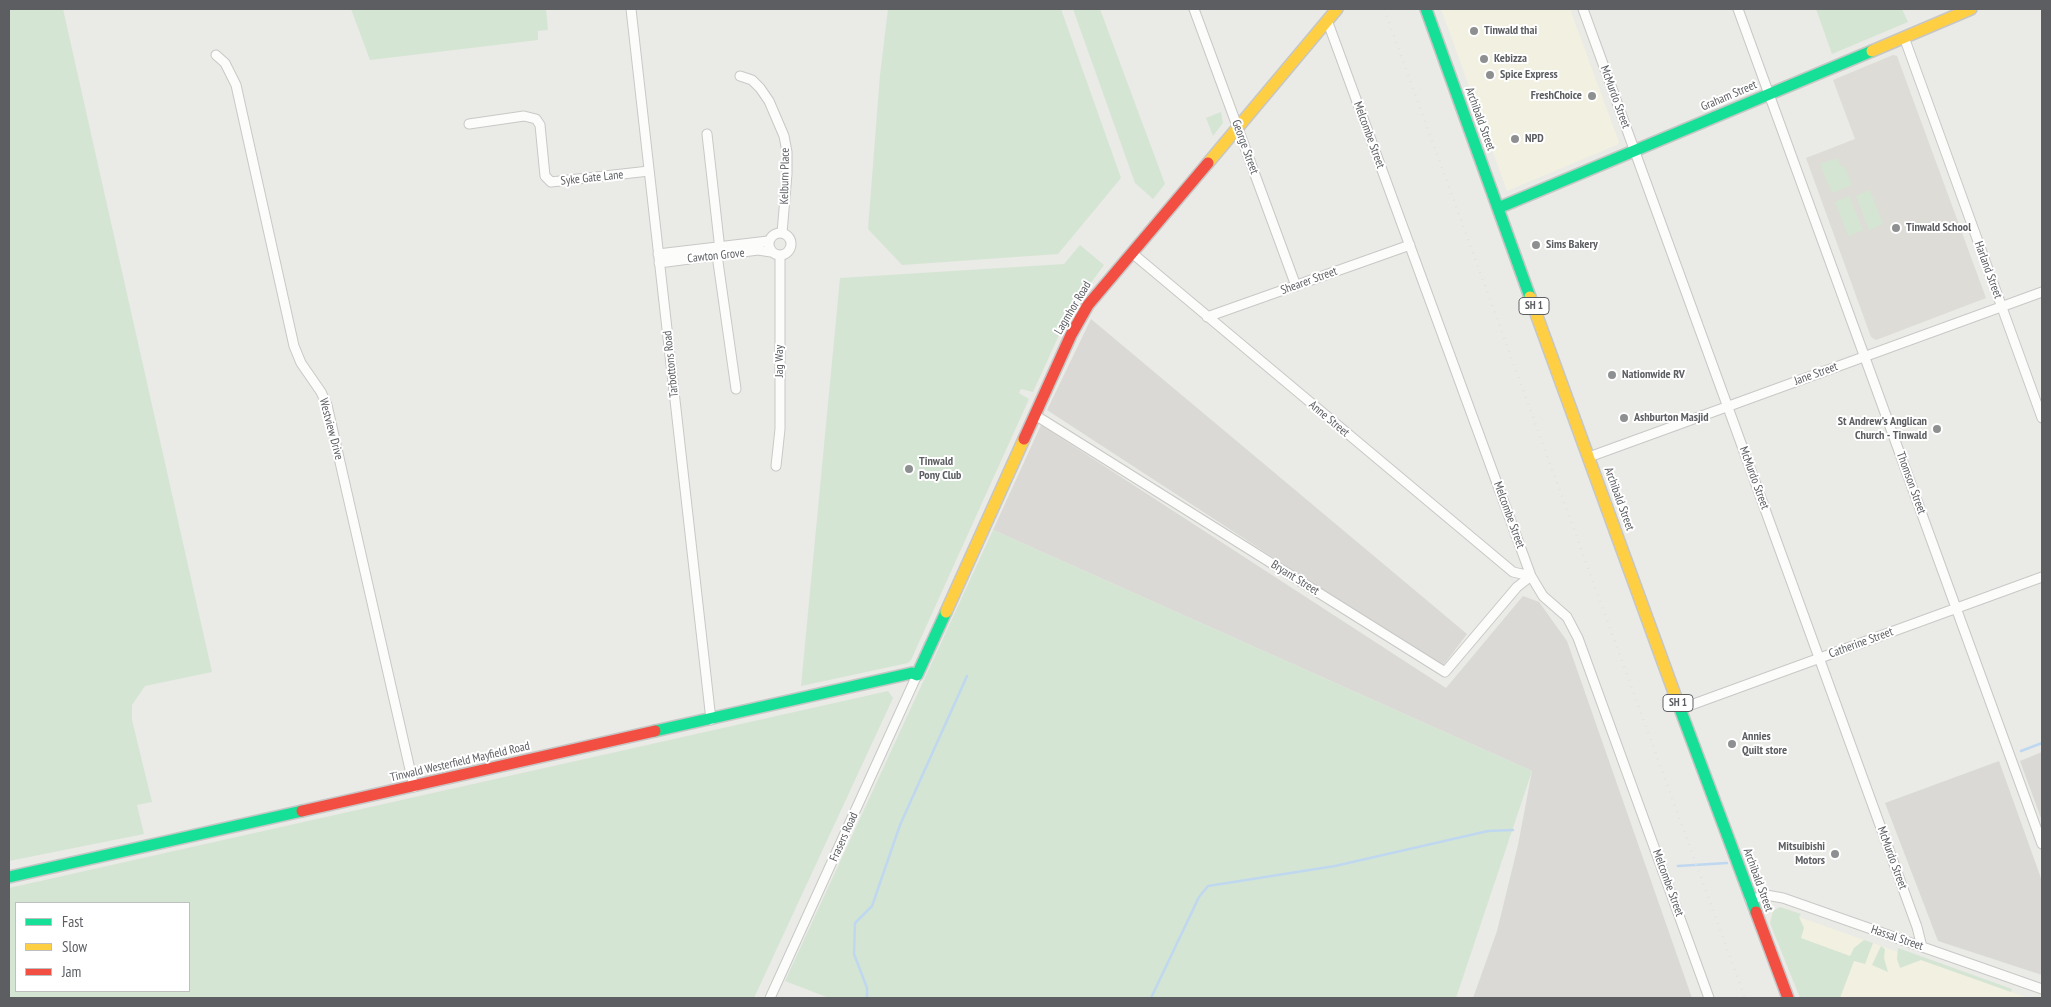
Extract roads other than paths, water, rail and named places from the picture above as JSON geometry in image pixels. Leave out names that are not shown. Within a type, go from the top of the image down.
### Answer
[{"type":"main road","name":"Lagmhor Road","points":[[917,675],[1080,319],[1102,286],[1132,253],[1337,9]]},
{"type":"main road","name":"Archibald Street","points":[[1426,9],[1680,709],[1788,998]]},
{"type":"main road","name":"Graham Street","points":[[1498,208],[1971,9]]},
{"type":"main road","name":"Tinwald Westerfield Mayfield Road","points":[[9,877],[912,674],[917,675]]},
{"type":"street","name":"Tarbottons Road","points":[[631,9],[711,720]]},
{"type":"street","name":"George Street","points":[[1194,9],[1296,286]]},
{"type":"street","name":"McMurdo Street","points":[[1582,9],[1820,658],[1917,927],[1922,947]]},
{"type":"street","name":"Thomson Street","points":[[1738,9],[2042,844]]},
{"type":"street","name":"Melcombe Street","points":[[1327,20],[1531,576],[1540,592],[1567,617],[1578,638],[1709,998]]},
{"type":"street","name":"Harland Street","points":[[1904,37],[2042,418]]},
{"type":"street","name":"Westview Drive","points":[[216,54],[225,63],[236,85],[294,346],[301,363],[321,392],[327,406],[414,786]]},
{"type":"street","name":"Kelburn Place","points":[[740,76],[752,80],[760,88],[769,101],[784,136],[787,152],[787,174],[782,233]]},
{"type":"street","name":"Syke Gate Lane","points":[[469,124],[524,116],[536,119],[540,125],[545,176],[551,182],[649,171]]},
{"type":"street","points":[[707,134],[736,389]]},
{"type":"street","points":[[782,233],[790,240],[791,245],[789,250],[776,254],[768,241],[774,234],[782,233]]},
{"type":"street","name":"Cawton Grove","points":[[659,259],[719,251],[768,241]]},
{"type":"street","name":"Shearer Street","points":[[1207,317],[1410,245]]},
{"type":"street","name":"Cawton Grove","points":[[719,251],[758,250],[776,254]]},
{"type":"street","name":"Anne Street","points":[[1132,253],[1513,572],[1531,576]]},
{"type":"street","name":"Jag Way","points":[[776,254],[780,429],[776,466]]},
{"type":"street","name":"Jane Street","points":[[1589,457],[2042,292]]},
{"type":"street","name":"Bryant Street","points":[[1035,415],[1445,672],[1517,587],[1531,576]]},
{"type":"street","name":"Catherine Street","points":[[1680,709],[2042,577]]},
{"type":"street","name":"Frasers Road","points":[[770,998],[917,675]]},
{"type":"street","name":"Hassal Street","points":[[1750,900],[1766,895],[1782,898],[2042,989]]},
{"type":"waterway","points":[[867,998],[867,988],[854,954],[855,923],[872,906],[900,825],[967,676]]},
{"type":"waterway","points":[[2021,751],[2042,743]]},
{"type":"waterway","points":[[1151,998],[1199,897],[1208,886],[1335,866],[1488,831],[1513,830]]},
{"type":"waterway","points":[[1678,866],[1727,863]]},
{"type":"railway","points":[[1384,9],[1745,998]]},
{"type":"place","name":"Tinwald thai","points":[[1474,31]]},
{"type":"place","name":"Kebizza","points":[[1484,59]]},
{"type":"place","name":"Spice Express","points":[[1490,75]]},
{"type":"place","name":"FreshChoice","points":[[1592,96]]},
{"type":"place","name":"NPD","points":[[1515,139]]},
{"type":"place","name":"Tinwald School","points":[[1896,228]]},
{"type":"place","name":"Sims Bakery","points":[[1536,245]]},
{"type":"place","name":"Nationwide RV","points":[[1612,375]]},
{"type":"place","name":"Ashburton Masjid","points":[[1624,418]]},
{"type":"place","name":"St Andrew's Anglican Church - Tinwald","points":[[1937,429]]},
{"type":"place","name":"Tinwald Pony Club","points":[[909,469]]},
{"type":"place","name":"Annies Quilt store","points":[[1732,744]]},
{"type":"place","name":"Mitsuibishi Motors","points":[[1835,854]]}]
